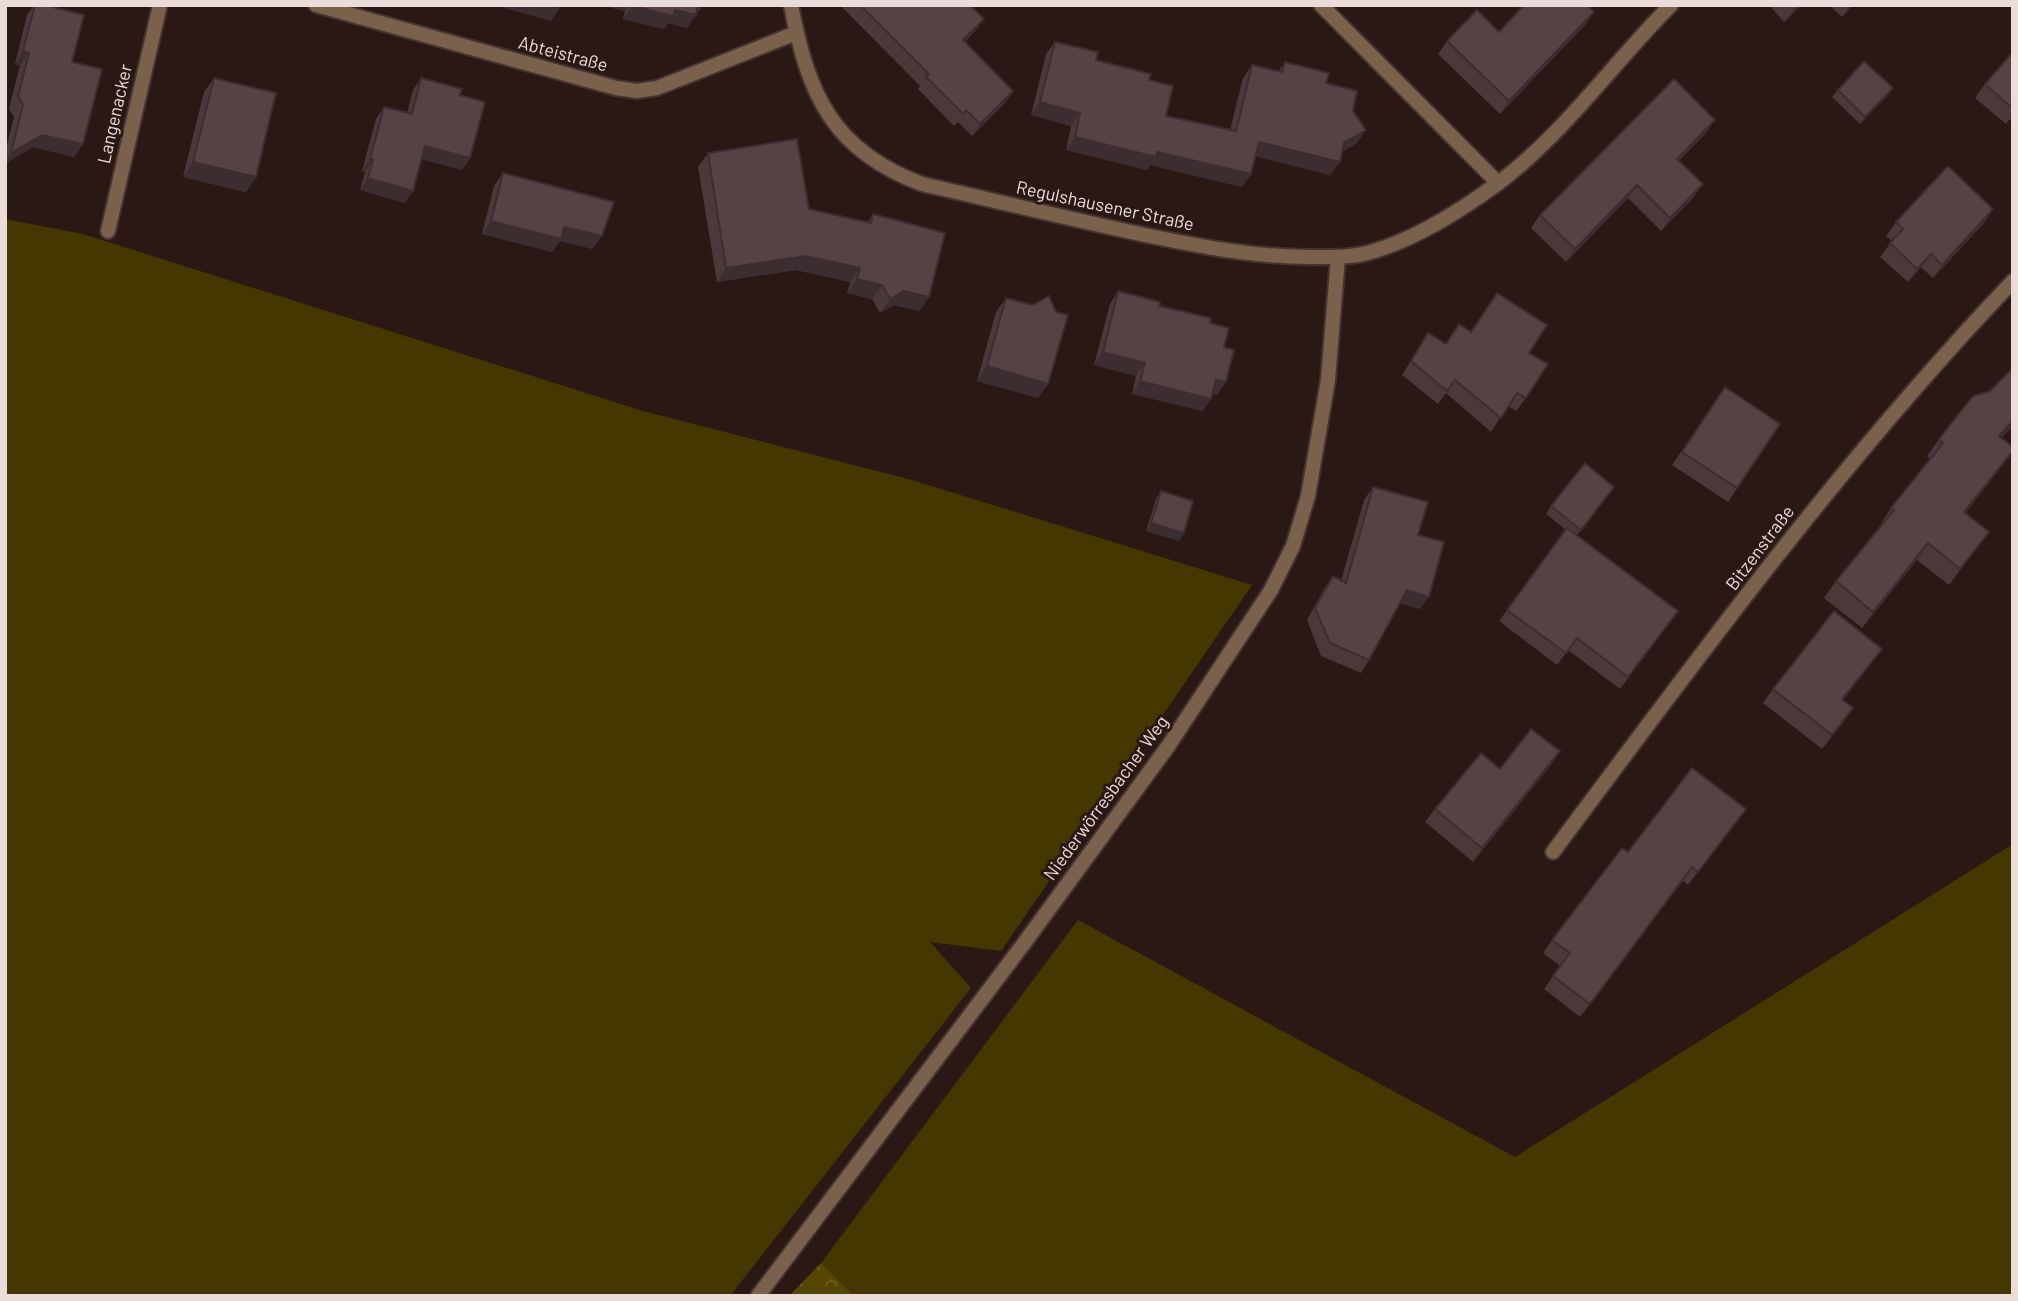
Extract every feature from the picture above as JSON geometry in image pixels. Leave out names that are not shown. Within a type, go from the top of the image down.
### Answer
[{"type":"street","name":"Langenacker","points":[[108,231],[160,5]]},
{"type":"street","name":"Abteistraße","points":[[316,5],[616,88],[637,91],[657,88],[796,33]]},
{"type":"street","name":"Regulshausener Straße","points":[[791,5],[796,33],[815,89],[826,111],[839,131],[856,148],[899,175],[922,184],[1061,217],[1215,249],[1280,258],[1338,257],[1370,252],[1401,241],[1457,211],[1498,183],[1548,140],[1671,5]]},
{"type":"street","points":[[1321,5],[1498,183]]},
{"type":"street","name":"Niederwörresbacher Weg","points":[[758,1296],[1018,953],[1145,778],[1271,590],[1293,546],[1308,496],[1328,380],[1338,257]]},
{"type":"street","name":"Bitzenstraße","points":[[1553,852],[1823,498],[1892,414],[2013,281]]},
{"type":"shaded area","points":[[5,219],[83,234],[643,411],[912,480],[1252,585],[1001,951],[930,942],[971,988],[730,1296],[5,1296]]},
{"type":"shaded area","points":[[2013,844],[2013,1296],[854,1296],[821,1263],[1078,920],[1515,1157]]},
{"type":"green space","points":[[821,1263],[854,1296],[789,1296]]},
{"type":"building","points":[[35,5],[84,15],[72,62],[102,69],[83,144],[42,135],[11,153],[23,105],[18,96],[29,53],[23,51]]},
{"type":"building","points":[[633,5],[698,5],[696,15],[675,10],[673,16]]},
{"type":"building","points":[[860,5],[970,5],[984,19],[963,40],[1013,91],[980,124],[966,110],[963,114],[926,77],[929,74]]},
{"type":"building","points":[[1524,5],[1587,5],[1594,12],[1509,101],[1447,41],[1477,10],[1499,32]]},
{"type":"building","points":[[1055,42],[1098,52],[1096,60],[1151,74],[1149,80],[1173,86],[1166,116],[1236,131],[1252,65],[1282,72],[1285,62],[1329,73],[1326,83],[1357,91],[1353,111],[1366,130],[1344,143],[1340,162],[1259,142],[1251,174],[1157,152],[1156,157],[1075,137],[1080,113],[1040,102]]},
{"type":"building","points":[[2013,52],[2013,109],[1985,84]]},
{"type":"building","points":[[1864,61],[1893,88],[1865,117],[1838,90]]},
{"type":"building","points":[[214,78],[276,93],[256,177],[193,162]]},
{"type":"building","points":[[421,78],[462,89],[460,95],[485,102],[470,158],[425,146],[413,191],[368,178],[373,160],[370,159],[384,107],[412,114]]},
{"type":"building","points":[[1674,79],[1715,120],[1677,159],[1703,184],[1670,218],[1637,185],[1575,249],[1540,215]]},
{"type":"building","points":[[797,139],[809,209],[871,223],[873,214],[945,233],[929,297],[904,291],[890,299],[882,285],[857,279],[860,268],[806,256],[726,268],[708,153]]},
{"type":"building","points":[[1948,166],[1993,209],[1942,265],[1931,254],[1917,269],[1890,243],[1903,229],[1896,222]]},
{"type":"building","points":[[503,173],[614,202],[602,236],[564,227],[561,239],[491,221]]},
{"type":"building","points":[[1118,291],[1160,302],[1159,306],[1211,318],[1210,323],[1229,328],[1224,347],[1234,350],[1226,382],[1216,380],[1211,399],[1140,381],[1145,363],[1103,352]]},
{"type":"building","points":[[1497,293],[1547,325],[1529,353],[1548,364],[1526,398],[1517,393],[1501,418],[1455,380],[1447,391],[1411,361],[1428,333],[1446,344],[1459,324],[1471,332]]},
{"type":"building","points":[[1049,296],[1056,312],[1068,315],[1048,384],[987,366],[1006,298],[1033,305]]},
{"type":"building","points":[[2013,368],[2013,421],[1999,436],[2013,447],[2013,451],[1964,512],[1989,532],[1960,569],[1928,543],[1873,612],[1836,581],[1894,510],[1891,508],[1943,443],[1939,439],[1973,396],[1990,391]]},
{"type":"building","points":[[1725,387],[1780,424],[1737,488],[1682,452]]},
{"type":"building","points":[[1585,463],[1614,487],[1581,530],[1551,506]]},
{"type":"building","points":[[1373,487],[1428,502],[1418,535],[1444,542],[1429,597],[1407,590],[1369,660],[1330,643],[1315,608],[1333,576],[1346,583]]},
{"type":"building","points":[[1161,491],[1193,501],[1184,533],[1151,523]]},
{"type":"building","points":[[1567,528],[1678,611],[1628,677],[1577,638],[1566,653],[1507,610]]},
{"type":"building","points":[[1834,611],[1882,649],[1842,699],[1853,708],[1832,735],[1773,689]]},
{"type":"building","points":[[1531,729],[1560,751],[1482,848],[1435,809],[1481,753],[1500,769]]},
{"type":"building","points":[[1692,768],[1746,809],[1698,872],[1692,867],[1590,1004],[1553,976],[1570,953],[1552,940],[1622,848],[1628,852]]}]
